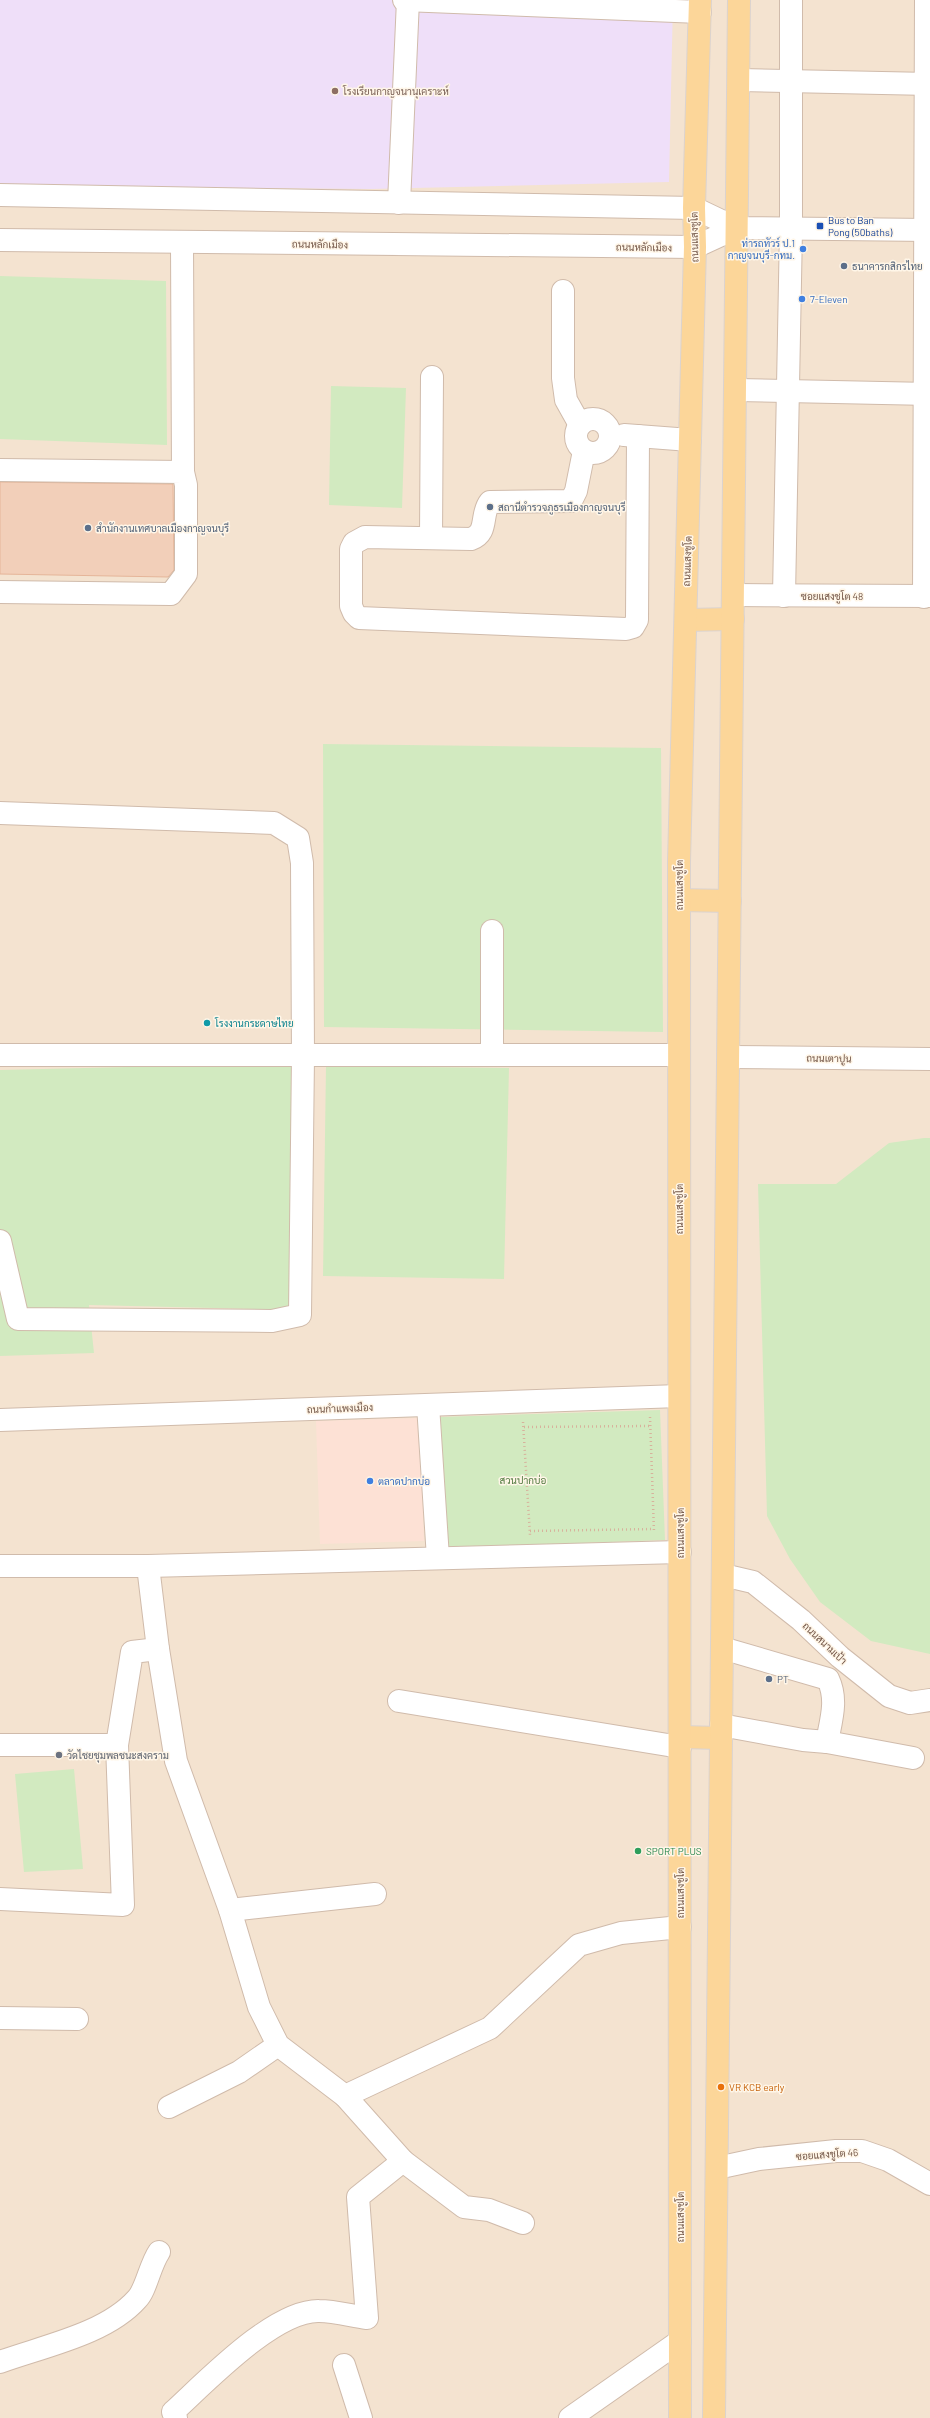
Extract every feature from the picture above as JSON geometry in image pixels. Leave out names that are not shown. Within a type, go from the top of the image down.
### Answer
[{"type":"main road","points":[[714,2418],[733,595],[737,390],[736,228],[739,0]]},
{"type":"main road","name":"ถนนแสงชูโต","points":[[680,2418],[679,900],[695,247],[694,208],[700,6]]},
{"type":"main road","points":[[686,620],[733,620]]},
{"type":"main road","points":[[679,900],[730,901]]},
{"type":"main road","points":[[680,1742],[721,1732]]},
{"type":"street","points":[[404,0],[700,6]]},
{"type":"street","points":[[400,203],[408,0]]},
{"type":"street","points":[[784,596],[791,229],[791,0]]},
{"type":"street","points":[[926,0],[928,84],[927,597]]},
{"type":"street","points":[[739,80],[928,84]]},
{"type":"street","points":[[0,195],[694,208],[736,228],[928,230]]},
{"type":"street","name":"ถนนหลักเมือง","points":[[0,240],[695,247],[736,228]]},
{"type":"street","points":[[0,592],[171,594],[186,574],[186,485],[183,472],[182,242]]},
{"type":"street","points":[[563,291],[563,378],[566,400],[580,426]]},
{"type":"street","points":[[431,538],[432,377]]},
{"type":"street","points":[[737,390],[928,394]]},
{"type":"street","points":[[587,420],[597,420],[605,425],[609,434],[608,443],[602,451],[593,453],[584,451],[577,444],[576,434],[580,426],[587,420]]},
{"type":"street","points":[[609,434],[690,440]]},
{"type":"street","points":[[584,451],[576,491],[571,501],[495,500],[486,506],[484,523],[478,536],[471,539],[366,537],[354,543],[350,549],[351,606],[354,613],[359,618],[626,629],[632,627],[637,620],[638,436]]},
{"type":"street","points":[[0,470],[183,472]]},
{"type":"street","name":"ซอยแสงชูโต 48","points":[[733,595],[927,597]]},
{"type":"street","points":[[0,813],[274,823],[298,838],[302,863],[303,1056],[300,1315],[272,1321],[18,1319],[0,1241]]},
{"type":"street","points":[[492,931],[492,1055]]},
{"type":"street","points":[[0,1055],[679,1056]]},
{"type":"street","name":"ถนนเตาปูน","points":[[729,1057],[930,1059]]},
{"type":"street","name":"ถนนกำแพงเมือง","points":[[0,1420],[680,1396]]},
{"type":"street","points":[[428,1405],[438,1558]]},
{"type":"street","points":[[0,1566],[148,1566],[680,1552]]},
{"type":"street","points":[[148,1566],[158,1649],[176,1761],[230,1910],[258,2007],[278,2045],[345,2096],[402,2162],[464,2207],[489,2210],[523,2223]]},
{"type":"street","name":"ถนนสนามเป้า","points":[[723,1575],[754,1582],[801,1620],[840,1657],[889,1696],[910,1703],[930,1700]]},
{"type":"street","points":[[722,1648],[828,1679],[834,1690],[834,1702],[827,1742]]},
{"type":"street","points":[[0,1899],[123,1905],[117,1745],[132,1652],[158,1649]]},
{"type":"street","points":[[399,1701],[680,1742]]},
{"type":"street","points":[[721,1732],[827,1742],[913,1758]]},
{"type":"street","points":[[0,1745],[117,1745]]},
{"type":"street","points":[[230,1910],[375,1894]]},
{"type":"street","points":[[345,2096],[490,2028],[579,1946],[621,1933],[680,1927]]},
{"type":"street","points":[[0,2018],[77,2019]]},
{"type":"street","points":[[169,2107],[239,2072],[278,2045]]},
{"type":"street","name":"ซอยแสงชูโต 46","points":[[717,2168],[759,2160],[836,2152],[862,2151],[888,2160],[930,2184]]},
{"type":"street","points":[[172,2416],[236,2355],[285,2319],[318,2310],[367,2318],[358,2197],[402,2162]]},
{"type":"street","points":[[0,2362],[106,2324],[138,2298],[152,2262],[159,2252]]},
{"type":"street","points":[[570,2418],[680,2342]]},
{"type":"street","points":[[344,2365],[361,2418]]},
{"type":"path","points":[[649,1397],[655,1553]]},
{"type":"path","points":[[522,1401],[531,1556]]},
{"type":"path","points":[[524,1427],[650,1426]]},
{"type":"path","points":[[530,1531],[654,1529]]},
{"type":"shaded area","points":[[0,0],[930,0],[930,2418],[0,2418]]},
{"type":"shaded area","name":"โรงเรียนกาญจนานุเคราะห์","points":[[0,0],[673,0],[669,182],[371,189],[0,186]]},
{"type":"shaded area","name":"ตลาดปากบ่อ","points":[[420,1418],[424,1541],[320,1544],[316,1421]]},
{"type":"green space","points":[[0,276],[166,281],[167,445],[0,439]]},
{"type":"green space","points":[[331,386],[406,388],[402,508],[329,505]]},
{"type":"green space","points":[[323,744],[661,748],[663,1032],[324,1027]]},
{"type":"green space","points":[[295,1063],[294,1310],[89,1305],[94,1353],[0,1356],[0,1070]]},
{"type":"green space","points":[[326,1066],[509,1068],[504,1279],[323,1276]]},
{"type":"green space","points":[[930,1138],[930,1654],[871,1641],[820,1602],[790,1559],[767,1516],[758,1184],[836,1184],[889,1143]]},
{"type":"green space","name":"สวนปากบ่อ","points":[[660,1410],[665,1540],[444,1548],[439,1417]]},
{"type":"green space","points":[[74,1769],[83,1869],[24,1872],[15,1774]]},
{"type":"building","name":"สำนักงานเทศบาลเมืองกาญจนบุรี","points":[[0,482],[173,484],[174,570],[168,577],[0,574]]},
{"type":"place","name":"โรงเรียนกาญจนานุเคราะห์","points":[[335,91]]},
{"type":"place","name":"Bus to Ban Pong (50baths)","points":[[820,226]]},
{"type":"place","name":"ท่ารถทัวร์ ป.1 กาญจนบุรี-กทม.","points":[[803,249]]},
{"type":"place","name":"ธนาคารกสิกรไทย","points":[[844,266]]},
{"type":"place","name":"7-Eleven","points":[[802,299]]},
{"type":"place","name":"สถานีตำรวจภูธรเมืองกาญจนบุรี","points":[[490,507]]},
{"type":"place","name":"สำนักงานเทศบาลเมืองกาญจนบุรี","points":[[88,528]]},
{"type":"place","name":"โรงงานกระดาษไทย","points":[[207,1023]]},
{"type":"place","name":"ตลาดปากบ่อ","points":[[370,1481]]},
{"type":"place","name":"PT","points":[[769,1679]]},
{"type":"place","name":"วัดไชยชุมพลชนะสงคราม","points":[[59,1755]]},
{"type":"place","name":"SPORT PLUS","points":[[638,1851]]},
{"type":"place","name":"VR KCB early","points":[[721,2087]]}]
